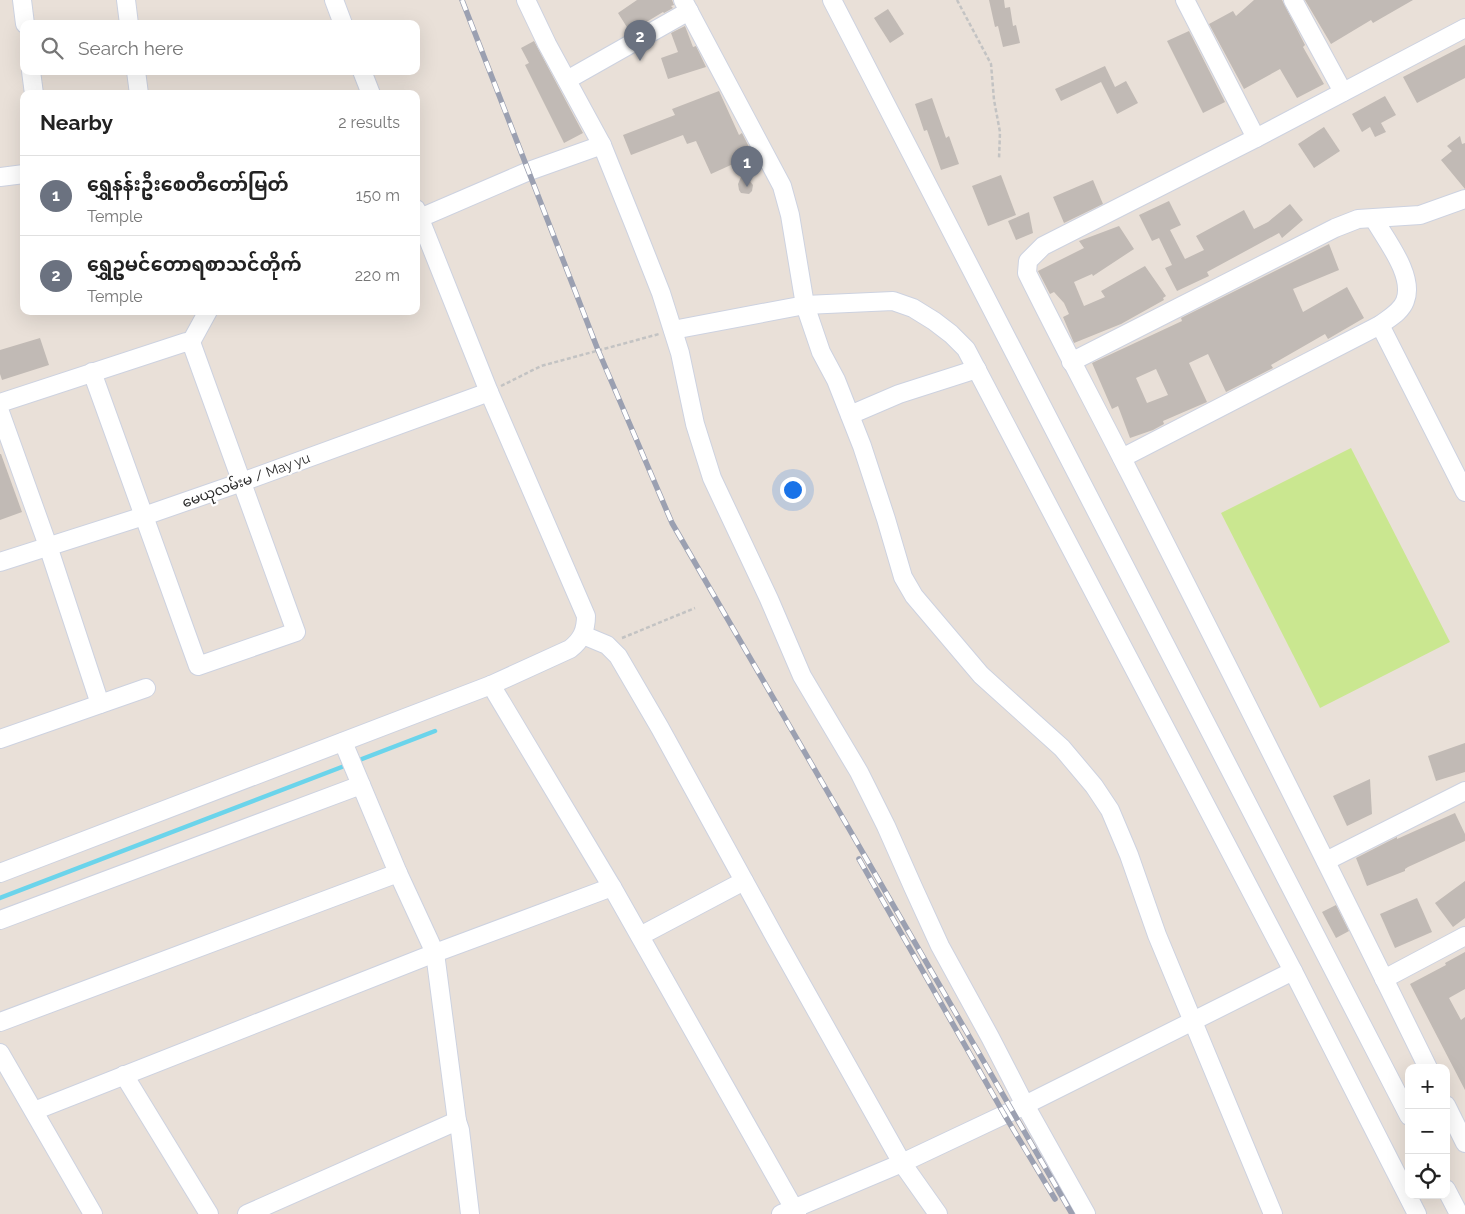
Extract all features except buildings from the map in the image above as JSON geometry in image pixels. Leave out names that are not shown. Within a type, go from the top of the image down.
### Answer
[{"type":"street","points":[[22,0],[24,20]]},
{"type":"street","points":[[126,0],[128,20]]},
{"type":"street","points":[[334,0],[342,20]]},
{"type":"street","points":[[526,0],[602,144],[661,293],[680,353],[695,424],[712,478],[802,676],[859,772],[886,826],[940,946],[1086,1214]]},
{"type":"street","points":[[832,0],[1405,1109]]},
{"type":"street","points":[[1185,0],[1256,138]]},
{"type":"street","points":[[1293,0],[1344,92]]},
{"type":"street","points":[[567,80],[686,6],[782,186],[790,215],[805,305],[821,352],[836,380],[850,415],[886,519],[903,577],[914,596],[980,676],[1062,748],[1094,786],[1110,810],[1129,855],[1157,935],[1273,1214]]},
{"type":"street","points":[[1426,1064],[1326,861],[1027,273],[1028,261],[1043,246],[1256,138],[1465,28]]},
{"type":"street","points":[[32,75],[33,90]]},
{"type":"street","points":[[137,75],[138,90]]},
{"type":"street","points":[[364,75],[369,90]]},
{"type":"street","points":[[420,213],[602,144]]},
{"type":"street","points":[[0,177],[20,174]]},
{"type":"street","points":[[1072,362],[1335,228],[1358,219],[1420,215],[1465,199]]},
{"type":"street","points":[[1122,458],[1380,325],[1396,313],[1405,301],[1407,288],[1405,272],[1374,219]]},
{"type":"street","points":[[0,873],[344,744],[491,685],[578,643],[586,626],[586,616],[423,245],[420,226]]},
{"type":"street","points":[[673,330],[805,305],[893,301],[934,321],[966,349],[1293,971],[1417,1214]]},
{"type":"street","points":[[92,372],[198,666],[296,632],[191,342],[206,315]]},
{"type":"street","points":[[1380,325],[1457,459],[1465,492]]},
{"type":"street","points":[[0,403],[92,372],[191,342]]},
{"type":"street","points":[[850,415],[899,394],[977,369]]},
{"type":"street","name":"မေယုလမ်းမ / May yu","points":[[0,562],[144,516],[242,482],[489,392]]},
{"type":"street","points":[[0,412],[48,546],[100,704]]},
{"type":"street","points":[[583,634],[607,645],[618,656],[902,1163],[938,1214]]},
{"type":"street","points":[[491,685],[640,936],[790,1212],[902,1163],[1025,1105],[1293,971]]},
{"type":"street","points":[[0,739],[146,688]]},
{"type":"street","points":[[344,744],[398,873],[435,953],[470,1214]]},
{"type":"street","points":[[0,920],[358,779]]},
{"type":"street","points":[[1326,861],[1465,790]]},
{"type":"street","points":[[0,1022],[398,873]]},
{"type":"street","points":[[640,936],[744,881]]},
{"type":"street","points":[[34,1111],[435,953],[612,887]]},
{"type":"street","points":[[1384,979],[1465,936]]},
{"type":"street","points":[[0,1053],[93,1214]]},
{"type":"street","points":[[124,1076],[209,1214]]},
{"type":"street","points":[[1448,1109],[1465,1143]]},
{"type":"street","points":[[247,1214],[457,1121]]},
{"type":"street","points":[[1450,1197],[1459,1214]]},
{"type":"path","points":[[957,0],[991,64],[994,100],[1000,132],[999,159]]},
{"type":"path","points":[[489,392],[541,366],[673,330]]},
{"type":"path","points":[[607,645],[695,608]]},
{"type":"green space","points":[[1351,448],[1450,642],[1320,708],[1221,513]]},
{"type":"waterway","points":[[354,762],[435,731]]},
{"type":"waterway","points":[[0,898],[347,765]]},
{"type":"railway","points":[[462,0],[598,350],[672,523],[1072,1214]]},
{"type":"railway","points":[[859,859],[1004,1114],[1055,1199]]},
{"type":"place","name":"ရွှေဥမင်တောရစာသင်တိုက်","points":[[640,61]]},
{"type":"place","name":"ရွှေနန်းဦးစေတီတော်မြတ်","points":[[747,187]]}]
